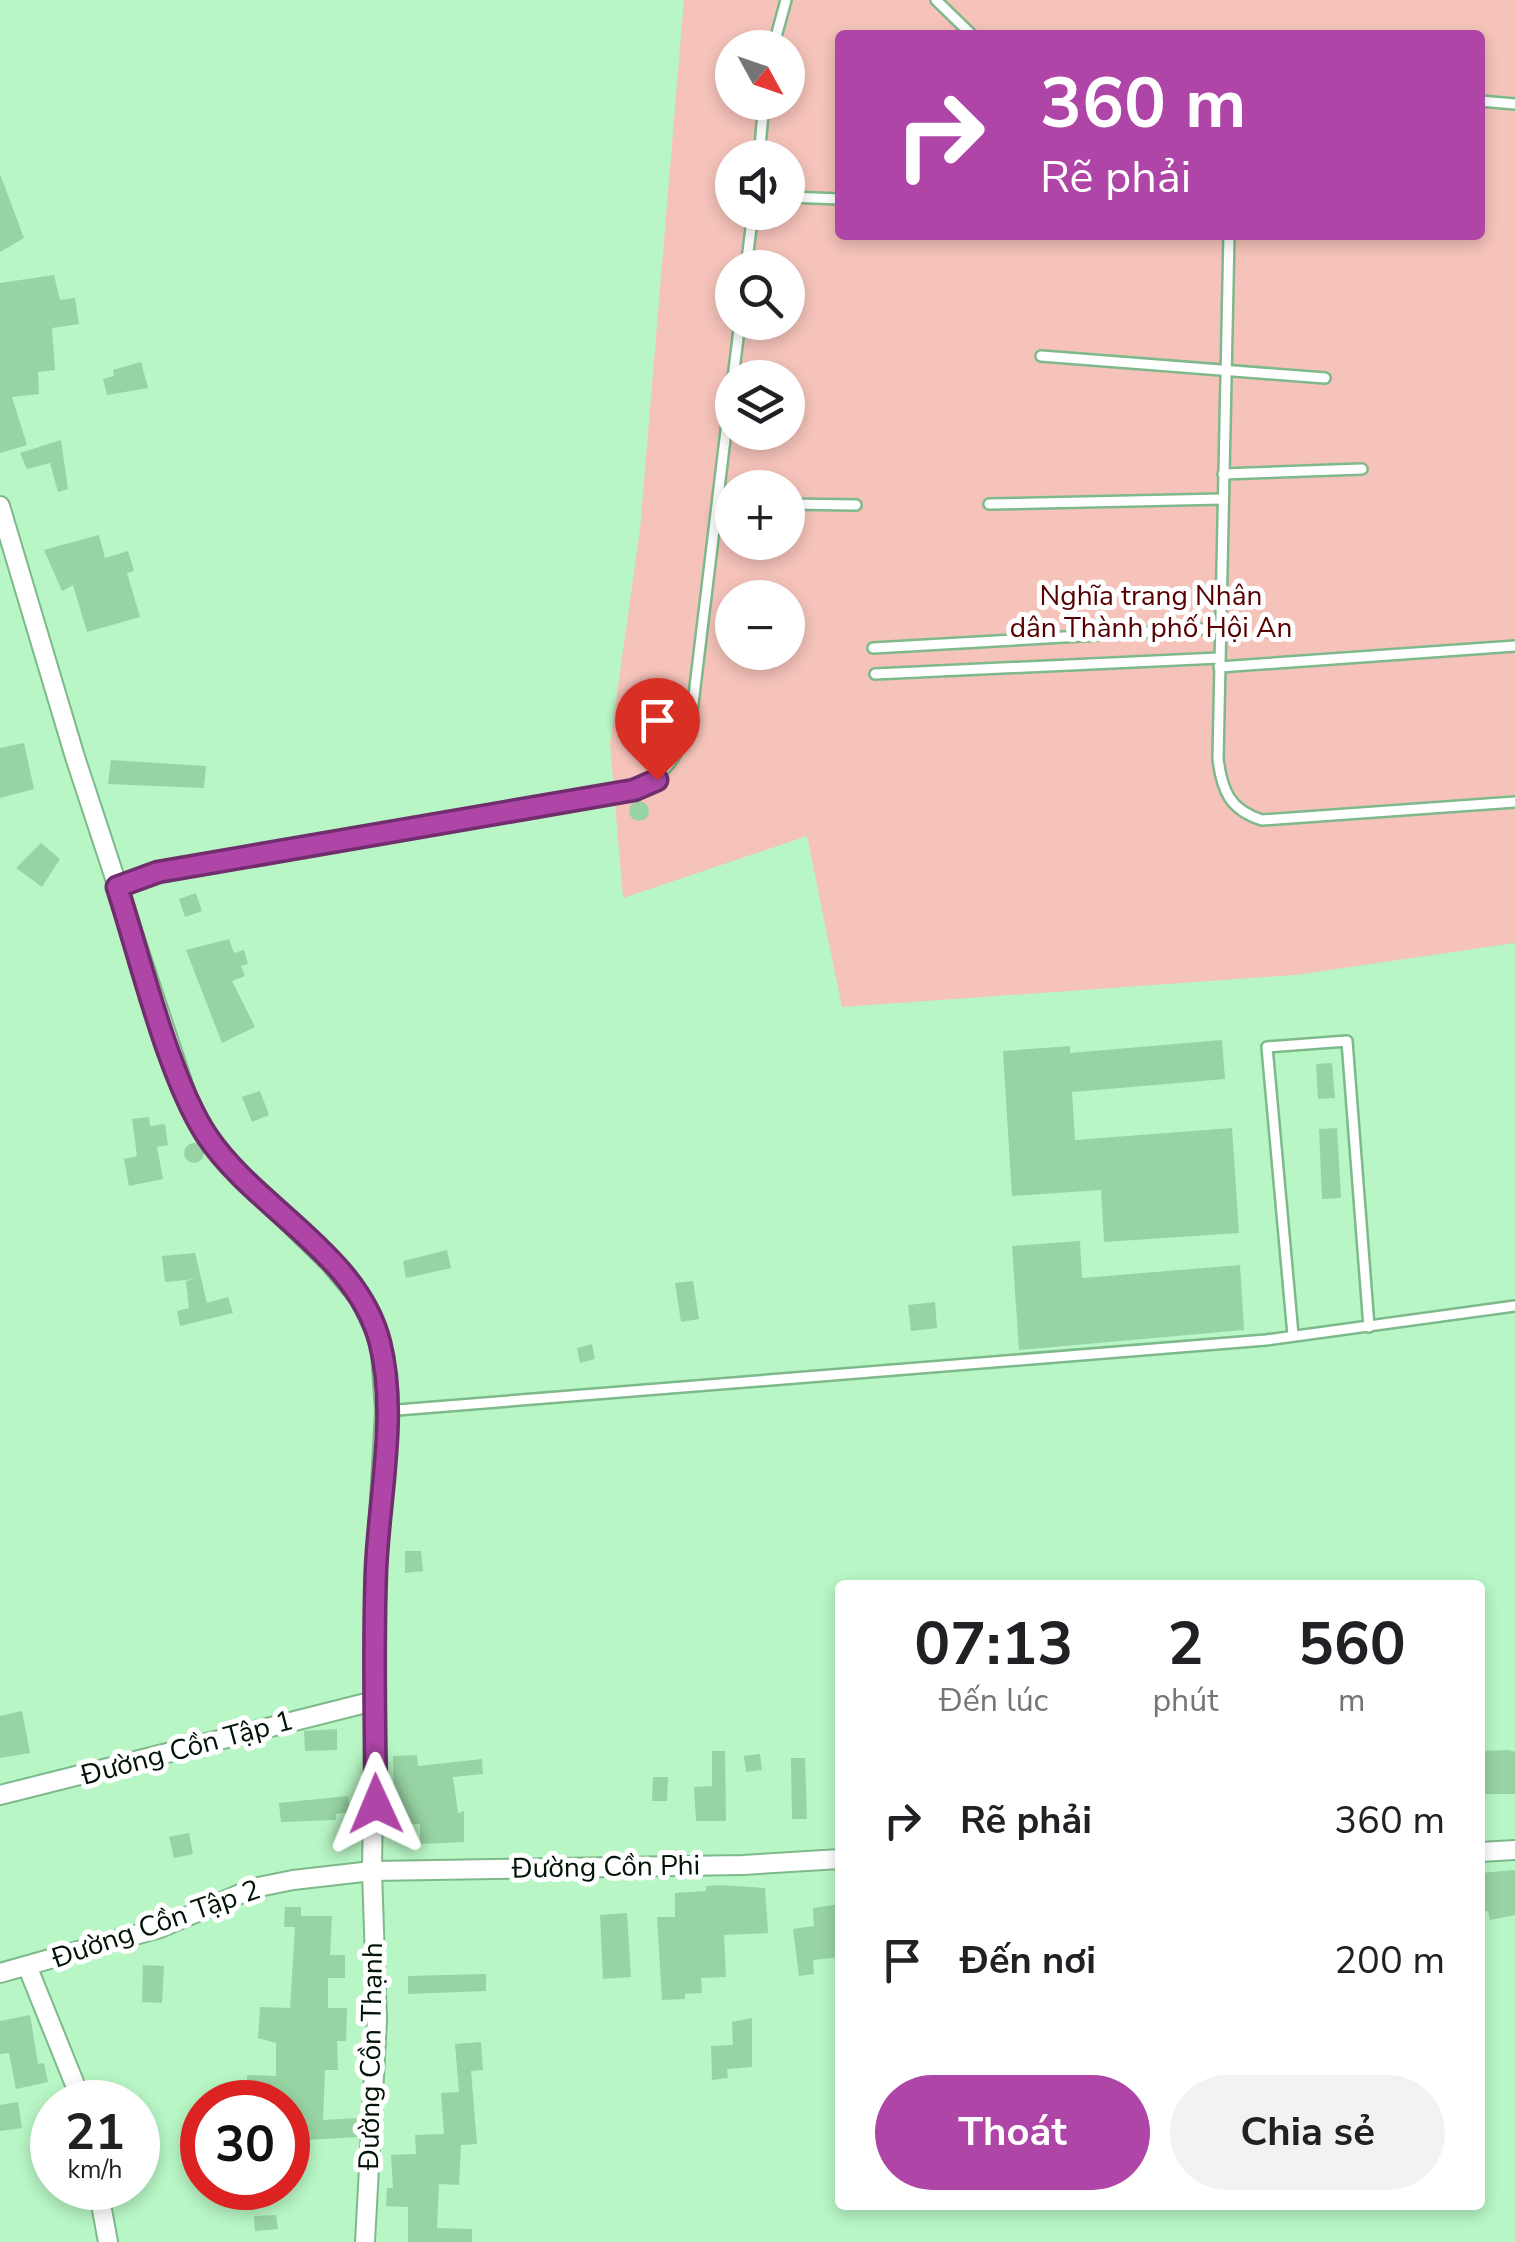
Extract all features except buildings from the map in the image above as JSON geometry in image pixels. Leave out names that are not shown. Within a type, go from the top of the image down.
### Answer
[{"type":"street","name":"Đường Cồn Thạnh","points":[[0,506],[117,887],[189,1104],[208,1137],[236,1170],[330,1263],[360,1299],[380,1342],[385,1411],[372,1871],[377,2020],[365,2242]]},
{"type":"street","name":"Đường Cồn Tập 1","points":[[0,1795],[374,1701]]},
{"type":"street","points":[[1485,1852],[1515,1850]]},
{"type":"street","name":"Đường Cồn Phi","points":[[372,1871],[743,1865],[835,1859]]},
{"type":"street","name":"Đường Cồn Tập 2","points":[[0,1974],[160,1928],[254,1888],[372,1871]]},
{"type":"street","points":[[28,1968],[73,2080]]},
{"type":"street","points":[[102,2210],[108,2242]]},
{"type":"lane","points":[[778,30],[786,0]]},
{"type":"lane","points":[[936,0],[967,30]]},
{"type":"lane","points":[[1485,101],[1515,104]]},
{"type":"lane","points":[[805,198],[835,200]]},
{"type":"lane","points":[[1229,240],[1219,663],[1221,786],[1244,815],[1262,820],[1515,802]]},
{"type":"lane","points":[[1041,356],[1325,378]]},
{"type":"lane","points":[[1223,474],[1362,469]]},
{"type":"lane","points":[[989,504],[1223,499]]},
{"type":"lane","points":[[805,504],[856,505]]},
{"type":"lane","points":[[117,887],[158,872],[634,790],[657,780],[681,749],[692,712],[715,512]]},
{"type":"lane","points":[[873,648],[1220,628]]},
{"type":"lane","points":[[875,674],[1219,663],[1515,646]]},
{"type":"lane","points":[[1293,1336],[1267,1047],[1347,1040],[1368,1326]]},
{"type":"lane","points":[[385,1411],[1293,1336],[1515,1306]]},
{"type":"green space","name":"Nghĩa trang Nhân dân Thành phố Hội An","points":[[684,0],[1515,0],[1515,943],[1295,975],[842,1007],[807,836],[623,898],[610,744],[640,529]]},
{"type":"route","points":[[376,1804],[376,1570],[385,1411],[380,1342],[360,1299],[330,1263],[208,1137],[189,1104],[117,887],[158,872],[634,790],[657,780]]}]
